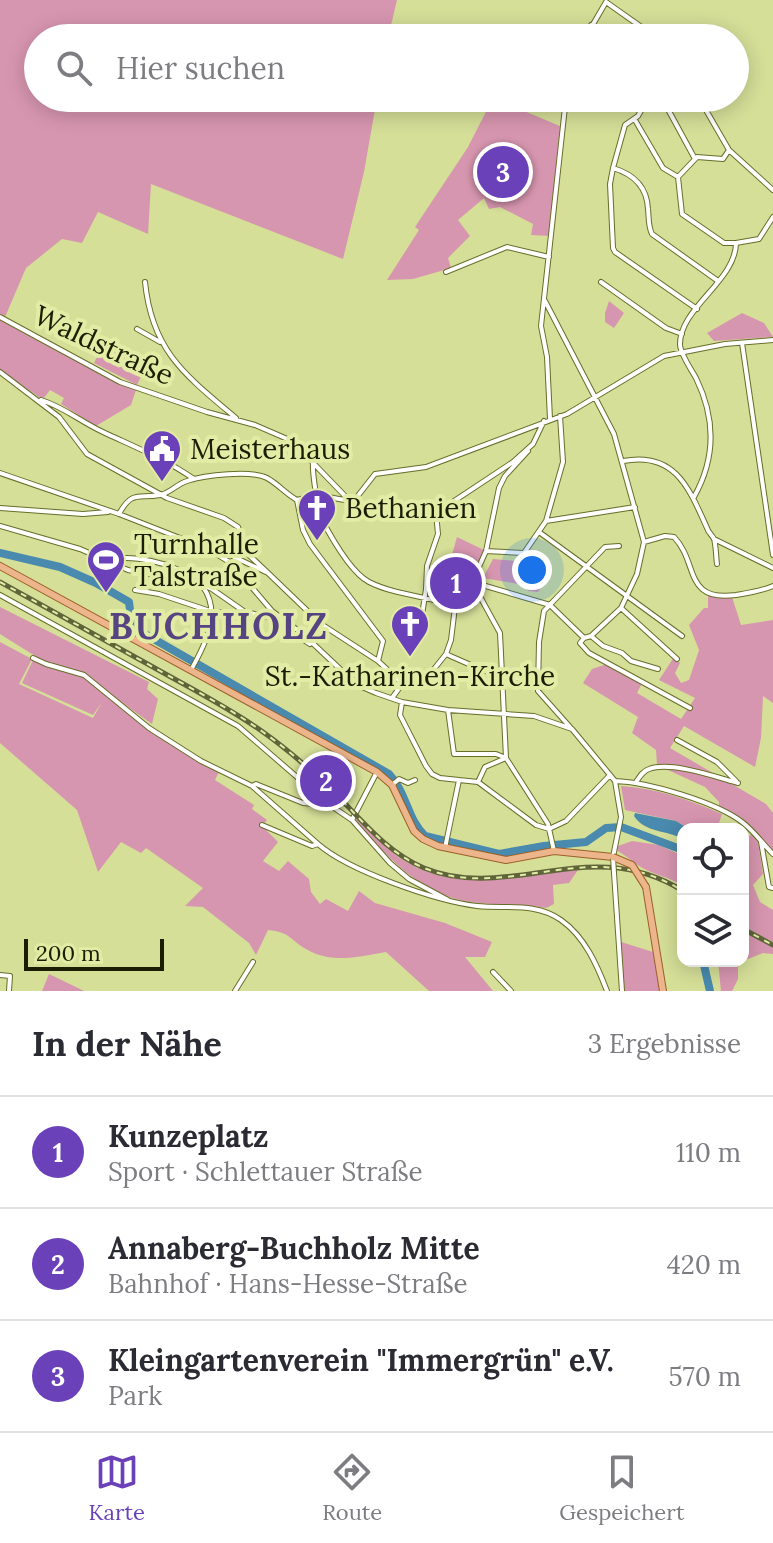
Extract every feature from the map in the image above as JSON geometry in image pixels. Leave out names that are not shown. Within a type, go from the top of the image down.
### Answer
[{"type":"main road","points":[[0,566],[395,782],[414,831],[430,843],[446,844],[506,860],[554,850],[613,857],[632,865],[646,887],[663,991]]},
{"type":"street","points":[[592,24],[606,1],[638,24]]},
{"type":"street","points":[[392,698],[396,689],[426,679],[446,654],[455,607],[472,582],[486,551],[499,488],[505,476],[533,444],[547,420],[547,357],[541,326],[565,112]]},
{"type":"street","points":[[639,112],[623,130],[610,184],[615,252],[697,309]]},
{"type":"street","points":[[669,112],[695,159]]},
{"type":"street","points":[[707,112],[729,150],[773,190]]},
{"type":"street","points":[[634,119],[663,168],[678,177]]},
{"type":"street","points":[[729,150],[723,159],[695,159],[678,177],[682,214],[724,243],[759,239],[773,217]]},
{"type":"street","points":[[613,168],[633,176],[640,184],[648,204],[652,234],[718,281]]},
{"type":"street","points":[[694,497],[706,476],[712,438],[698,383],[682,352],[682,334],[735,258],[736,243]]},
{"type":"street","points":[[446,272],[507,247],[549,257]]},
{"type":"street","points":[[145,282],[148,309],[162,343],[197,384],[237,419],[292,441],[353,502]]},
{"type":"street","points":[[601,282],[666,328],[682,334]]},
{"type":"street","points":[[545,301],[614,434],[644,542],[637,574],[621,608],[580,643],[589,653],[690,708]]},
{"type":"street","name":"Waldstraße","points":[[0,317],[120,382],[237,419]]},
{"type":"street","points":[[137,329],[162,343]]},
{"type":"street","points":[[353,502],[375,474],[426,467],[560,416],[653,361],[682,352],[773,340]]},
{"type":"street","points":[[742,343],[773,555]]},
{"type":"street","points":[[0,372],[59,417],[87,454],[167,498],[224,518],[238,527],[249,555],[321,624],[378,661],[405,686]]},
{"type":"street","points":[[39,399],[61,406],[103,432],[148,451],[194,479]]},
{"type":"street","points":[[486,551],[524,553],[546,521],[563,462],[560,416]]},
{"type":"street","points":[[297,500],[317,495],[353,502],[379,515],[436,513],[513,462],[533,444]]},
{"type":"street","points":[[623,461],[639,458],[662,463],[681,479],[694,497],[714,539],[773,568]]},
{"type":"street","points":[[313,463],[320,516],[355,571],[375,584],[455,607]]},
{"type":"street","points":[[0,473],[208,549],[231,563],[272,611],[304,635],[315,648]]},
{"type":"street","points":[[119,514],[132,497],[163,494],[194,479],[242,474],[266,478],[297,500],[303,530],[310,544],[383,641],[378,661]]},
{"type":"street","points":[[546,521],[635,506]]},
{"type":"street","points":[[0,508],[83,514],[110,511]]},
{"type":"street","points":[[420,628],[427,566],[438,534],[436,513]]},
{"type":"street","points":[[0,526],[80,549],[128,570],[194,582],[212,589],[245,612]]},
{"type":"street","points":[[539,532],[682,636]]},
{"type":"street","points":[[644,542],[665,536],[674,537],[683,548],[691,573],[706,593],[733,596],[773,586]]},
{"type":"street","points":[[714,539],[717,564]]},
{"type":"street","points":[[619,546],[605,547],[544,611],[537,676],[538,691],[615,781],[620,801],[620,825],[613,857],[622,991]]},
{"type":"street","points":[[208,549],[215,548],[268,573]]},
{"type":"street","points":[[107,562],[115,558],[161,561],[187,573],[194,582]]},
{"type":"street","points":[[472,582],[550,605],[584,638]]},
{"type":"street","points":[[472,582],[500,633],[506,758],[549,829],[554,850]]},
{"type":"street","points":[[192,669],[206,641],[213,612],[202,585]]},
{"type":"street","points":[[135,590],[159,594],[213,612],[245,612],[268,617],[315,648],[362,687],[402,702],[549,720],[572,729]]},
{"type":"street","points":[[0,595],[238,726],[327,803],[352,820],[390,863],[409,879],[448,900]]},
{"type":"street","points":[[621,608],[677,659]]},
{"type":"street","points":[[591,636],[631,661],[658,669]]},
{"type":"street","points":[[446,654],[502,678],[537,676]]},
{"type":"street","points":[[33,658],[84,675],[149,728],[201,761],[252,786],[333,857],[441,900],[478,906],[533,908],[555,917],[571,929],[588,950],[607,991]]},
{"type":"street","points":[[402,702],[400,715],[426,766],[440,778],[478,782],[536,825],[549,829],[573,815],[610,775]]},
{"type":"street","points":[[448,710],[454,754],[496,754],[506,758]]},
{"type":"street","points":[[636,782],[646,769],[656,767],[715,775],[738,783],[717,762],[677,740]]},
{"type":"street","points":[[478,782],[485,767],[506,758]]},
{"type":"street","points":[[352,820],[377,772]]},
{"type":"street","points":[[395,782],[415,780]]},
{"type":"street","points":[[446,844],[459,780]]},
{"type":"street","points":[[615,781],[636,782],[703,803],[740,819],[773,854]]},
{"type":"street","points":[[252,786],[256,784],[303,803],[327,803]]},
{"type":"street","points":[[262,825],[312,846],[318,844]]},
{"type":"street","points":[[761,841],[769,887],[773,888]]},
{"type":"street","points":[[235,991],[253,962]]},
{"type":"street","points":[[493,972],[511,991]]},
{"type":"street","points":[[0,975],[10,976],[9,991]]},
{"type":"shaded area","points":[[0,0],[397,0],[391,24],[24,24],[24,112],[375,112],[343,259],[151,184],[148,234],[98,212],[82,243],[62,239],[26,268],[5,317],[0,314]]},
{"type":"shaded area","points":[[486,112],[526,112],[560,126],[549,236],[531,235],[533,224],[500,207],[489,209],[484,198],[458,220],[470,236],[448,258],[451,268],[413,279],[387,280],[419,230],[415,227],[468,147]]},
{"type":"shaded area","points":[[609,301],[624,313],[614,328],[605,322]]},
{"type":"shaded area","points":[[742,313],[764,323],[773,337],[714,341],[707,333]]},
{"type":"shaded area","points":[[0,320],[117,383],[136,390],[131,405],[96,426],[61,404],[64,398],[50,390],[44,398],[39,397],[0,370]]},
{"type":"shaded area","points":[[107,338],[148,361],[137,385],[94,363]]},
{"type":"shaded area","points":[[457,537],[484,550],[471,581],[455,604],[432,597],[448,569]]},
{"type":"shaded area","points":[[493,559],[516,561],[520,575],[544,563],[546,575],[538,592],[529,591],[519,584],[483,578]]},
{"type":"shaded area","points":[[708,595],[732,597],[741,625],[773,620],[773,703],[763,696],[761,738],[755,767],[684,726],[670,748],[766,804],[773,813],[773,851],[749,823],[719,807],[719,802],[705,787],[657,765],[656,750],[632,733],[638,717],[583,683],[592,669],[607,664],[642,683],[637,693],[681,719],[695,698],[659,680],[674,657],[680,663],[675,673],[681,683],[689,680],[699,650],[689,625],[704,608],[708,608]]},
{"type":"shaded area","points":[[0,607],[149,682],[147,689],[158,699],[152,724],[107,692],[105,695],[154,734],[219,772],[215,780],[254,805],[252,809],[267,820],[262,826],[278,842],[263,861],[279,871],[288,861],[309,879],[311,892],[320,904],[326,899],[348,911],[359,891],[375,903],[445,923],[492,942],[485,957],[465,957],[493,991],[429,991],[386,952],[335,958],[315,954],[275,931],[268,930],[256,955],[249,943],[203,907],[185,906],[203,888],[146,848],[141,853],[121,842],[98,872],[77,810],[0,743],[0,642],[32,659],[19,684],[93,718],[102,702],[93,715],[22,683],[35,656],[0,634]]},
{"type":"shaded area","points":[[621,786],[673,796],[722,814],[719,823],[679,823],[625,810]]},
{"type":"shaded area","points":[[357,819],[401,859],[428,872],[448,877],[491,880],[578,870],[569,883],[553,885],[554,904],[546,908],[465,901],[448,897],[417,881],[378,846]]},
{"type":"shaded area","points":[[753,834],[758,842],[763,874],[753,885],[760,902],[773,910],[773,942],[749,931],[749,836]]},
{"type":"shaded area","points":[[632,841],[659,845],[677,853],[677,883],[644,869],[616,850],[618,846]]},
{"type":"shaded area","points":[[749,934],[773,946],[773,954],[763,953],[749,959]]},
{"type":"shaded area","points":[[618,941],[653,952],[661,991],[622,991]]},
{"type":"shaded area","points":[[719,967],[738,967],[738,979],[732,991],[721,991]]},
{"type":"shaded area","points":[[49,974],[80,989],[84,991],[42,991]]},
{"type":"water","points":[[635,813],[676,821],[679,823],[677,836],[644,826],[634,816]]},
{"type":"waterway","points":[[0,553],[60,567],[96,583],[129,602],[131,618],[138,630],[389,774],[400,789],[414,822],[425,836],[499,854],[586,842],[606,828],[621,827],[677,848]]},
{"type":"waterway","points":[[704,967],[710,991]]},
{"type":"railway","points":[[0,582],[250,723],[307,767],[386,844],[424,868],[456,877],[488,878],[583,867],[615,868],[649,875],[677,888]]},
{"type":"railway","points":[[749,932],[773,945]]},
{"type":"place","name":"Kleingartenverein \"Immergrün\" e.V.","points":[[503,172]]},
{"type":"place","name":"Meisterhaus","points":[[162,483]]},
{"type":"place","name":"Bethanien","points":[[317,542]]},
{"type":"place","name":"Kunzeplatz","points":[[456,583]]},
{"type":"place","name":"Turnhalle Talstraße","points":[[106,594]]},
{"type":"place","name":"St.-Katharinen-Kirche","points":[[410,658]]},
{"type":"place","name":"Annaberg-Buchholz Mitte","points":[[326,781]]},
{"type":"district","name":"BUCHHOLZ","points":[[219,626]]}]
